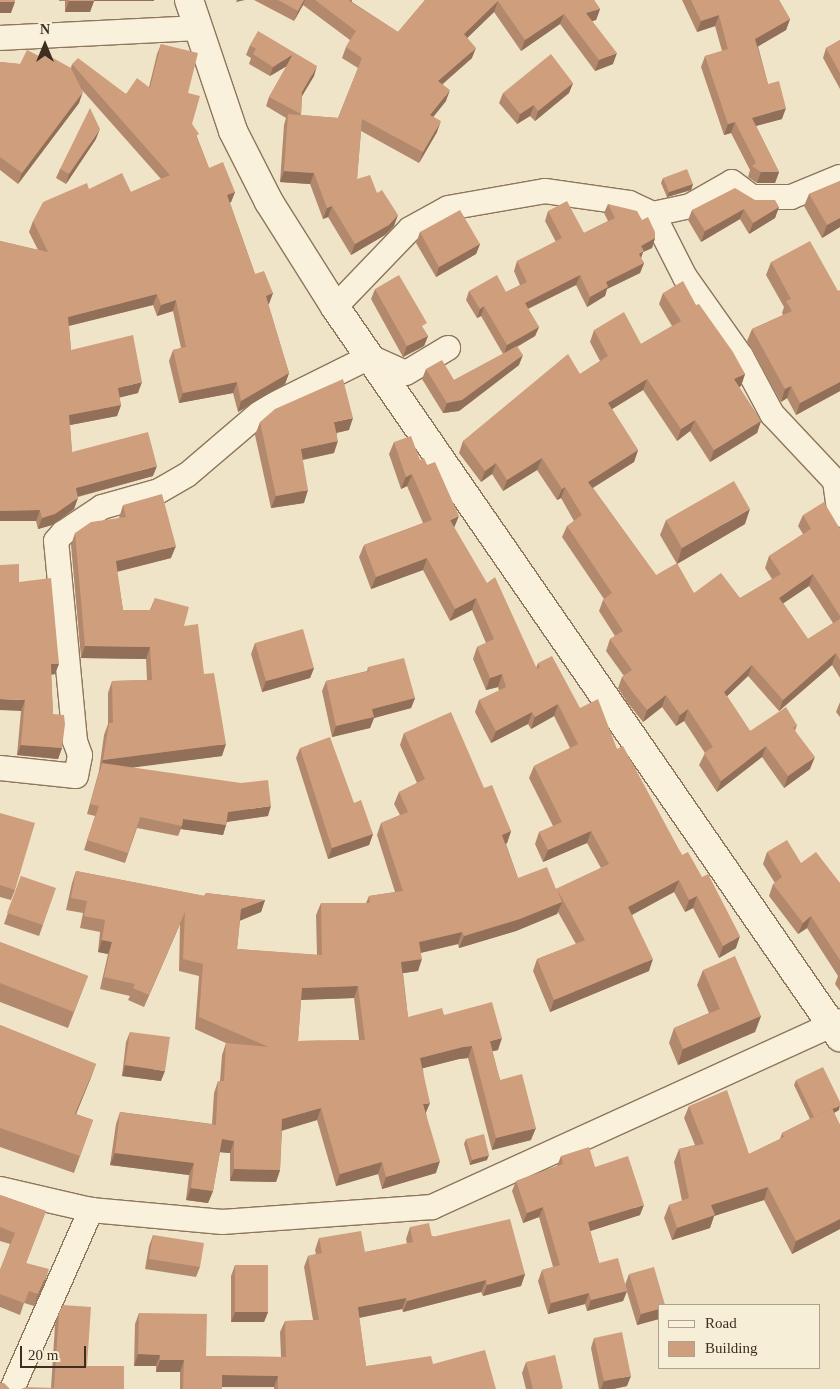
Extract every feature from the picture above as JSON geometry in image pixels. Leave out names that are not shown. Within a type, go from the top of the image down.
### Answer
[{"type":"street","points":[[0,1189],[91,1210],[222,1222],[432,1207],[837,1028],[335,307],[249,167],[197,28],[189,0]]},
{"type":"street","points":[[0,38],[197,28]]},
{"type":"street","points":[[335,307],[410,229],[448,208],[545,192],[629,203],[653,214],[690,206],[732,182],[752,197],[792,197],[840,177]]},
{"type":"street","points":[[653,214],[685,277],[741,356],[772,414],[835,481],[840,514]]},
{"type":"street","points":[[370,357],[406,373],[448,348]]},
{"type":"street","points":[[0,768],[76,776],[80,755],[75,741],[56,541],[102,507],[159,491],[187,475],[263,410],[370,357]]},
{"type":"street","points":[[12,1389],[91,1210]]},
{"type":"building","points":[[0,0],[15,0],[15,2],[0,2]]},
{"type":"building","points":[[94,0],[94,1],[69,1]]},
{"type":"building","points":[[278,0],[304,0],[298,11]]},
{"type":"building","points":[[315,0],[349,0],[398,32],[425,0],[594,0],[600,9],[586,13],[617,53],[599,60],[564,14],[525,40],[498,1],[464,34],[476,48],[438,81],[450,90],[430,115],[441,121],[423,152],[362,119],[357,179],[370,175],[377,193],[382,190],[398,215],[389,225],[355,244],[332,206],[327,208],[314,173],[284,171],[288,114],[338,118],[362,58],[346,47],[356,31]]},
{"type":"building","points":[[691,0],[779,0],[790,19],[755,39],[768,84],[779,81],[786,108],[752,118],[779,172],[761,172],[752,166],[756,163],[735,122],[728,124],[705,56],[728,49],[719,15],[701,21]]},
{"type":"building","points":[[258,31],[317,66],[302,92],[301,114],[269,97],[293,54],[273,67],[253,54],[256,49],[250,45]]},
{"type":"building","points":[[840,40],[840,73],[826,48]]},
{"type":"building","points":[[161,44],[198,53],[188,93],[200,96],[192,124],[199,134],[196,136],[209,168],[223,162],[235,192],[227,195],[255,274],[264,271],[273,293],[266,296],[289,373],[241,401],[237,382],[183,393],[173,350],[186,347],[176,300],[161,305],[157,294],[68,317],[71,350],[133,335],[142,382],[118,388],[121,405],[69,415],[72,452],[148,432],[157,466],[76,488],[78,498],[55,514],[42,518],[40,510],[0,511],[0,241],[48,252],[33,221],[43,202],[87,183],[89,189],[122,173],[131,192],[170,175],[72,64],[78,58],[126,94],[137,78],[150,88]]},
{"type":"building","points":[[27,50],[41,57],[44,53],[71,68],[83,92],[22,173],[0,157],[0,62],[20,64]]},
{"type":"building","points":[[551,54],[573,83],[538,111],[534,105],[520,114],[503,93]]},
{"type":"building","points":[[90,108],[100,129],[69,174],[60,169]]},
{"type":"building","points":[[687,169],[693,184],[669,192],[663,178]]},
{"type":"building","points":[[840,181],[840,218],[827,225],[809,194]]},
{"type":"building","points":[[735,188],[755,200],[775,200],[779,207],[753,223],[744,209],[705,231],[692,210]]},
{"type":"building","points":[[567,201],[584,233],[615,218],[608,204],[637,211],[642,220],[648,217],[655,232],[655,238],[641,246],[644,251],[639,254],[644,263],[606,282],[608,287],[590,297],[580,275],[525,303],[539,327],[507,345],[484,306],[480,309],[469,291],[497,275],[506,292],[527,282],[517,261],[562,238],[548,211]]},
{"type":"building","points":[[460,210],[480,244],[439,267],[420,232]]},
{"type":"building","points":[[810,241],[838,291],[840,290],[840,382],[800,403],[791,386],[785,389],[752,329],[792,311],[786,301],[791,299],[771,262]]},
{"type":"building","points":[[399,275],[427,323],[422,326],[428,336],[407,346],[375,289]]},
{"type":"building","points":[[683,281],[696,305],[699,304],[733,352],[745,374],[734,379],[761,421],[714,450],[695,420],[681,429],[647,379],[608,403],[638,450],[588,482],[656,575],[677,563],[694,593],[721,573],[740,598],[781,574],[769,556],[811,529],[803,515],[824,502],[840,529],[840,616],[813,574],[779,598],[808,639],[840,619],[840,660],[836,653],[783,700],[752,665],[724,692],[750,731],[786,707],[797,725],[793,728],[815,757],[788,776],[766,746],[721,781],[704,753],[713,747],[688,709],[680,715],[666,695],[647,710],[622,677],[632,670],[610,639],[623,631],[603,600],[612,593],[567,526],[582,515],[565,487],[562,489],[542,458],[507,480],[496,463],[485,471],[463,441],[568,354],[580,374],[608,356],[594,330],[624,312],[641,344],[681,321],[663,293]]},
{"type":"building","points":[[517,346],[523,355],[462,400],[447,403],[426,369],[442,360],[454,380]]},
{"type":"building","points":[[343,379],[353,418],[334,422],[338,441],[301,449],[308,490],[276,496],[260,422],[275,409]]},
{"type":"building","points":[[411,436],[420,460],[424,458],[427,465],[435,462],[459,516],[450,520],[487,583],[495,577],[537,669],[540,667],[538,663],[552,656],[580,708],[598,699],[617,749],[623,746],[682,855],[688,852],[702,877],[708,874],[740,936],[723,946],[697,896],[689,900],[679,880],[628,907],[653,959],[554,1000],[537,959],[585,940],[557,889],[562,902],[520,919],[464,936],[462,932],[419,942],[422,959],[401,962],[408,1017],[442,1008],[444,1015],[492,1002],[502,1038],[490,1041],[500,1080],[522,1074],[536,1128],[496,1138],[472,1046],[463,1047],[420,1058],[430,1103],[423,1104],[440,1161],[386,1177],[382,1162],[340,1174],[321,1108],[282,1119],[280,1170],[234,1169],[234,1141],[222,1139],[213,1191],[191,1188],[194,1163],[115,1153],[120,1112],[216,1125],[218,1081],[224,1081],[226,1043],[269,1047],[199,1017],[203,964],[183,959],[185,912],[149,995],[133,988],[135,984],[104,977],[112,942],[102,940],[105,920],[84,916],[87,901],[71,898],[76,871],[205,896],[206,893],[265,900],[241,909],[237,949],[322,955],[321,903],[370,903],[369,896],[403,891],[381,823],[408,812],[399,792],[425,779],[404,733],[451,712],[484,788],[492,785],[511,831],[502,835],[518,878],[547,867],[556,889],[609,864],[591,831],[548,850],[539,832],[562,822],[534,766],[578,744],[558,704],[535,717],[532,712],[496,731],[479,700],[506,687],[502,674],[490,678],[477,647],[494,639],[476,598],[455,609],[427,558],[376,577],[364,545],[432,520],[412,474],[406,477],[394,442]],"holes":[[[358,986],[365,1040],[298,1041],[302,988]]]},
{"type":"building","points":[[734,481],[750,509],[682,548],[666,520]]},
{"type":"building","points":[[162,494],[176,546],[116,561],[123,610],[151,610],[155,598],[189,607],[184,626],[198,624],[204,674],[214,673],[226,744],[103,760],[109,723],[113,723],[112,681],[152,680],[150,647],[85,646],[75,533],[91,522],[126,517],[123,505]]},
{"type":"building","points":[[19,564],[19,582],[51,578],[59,664],[51,664],[53,714],[64,715],[65,724],[62,748],[21,745],[25,700],[0,699],[0,565]]},
{"type":"building","points":[[303,629],[314,668],[266,681],[255,643]]},
{"type":"building","points":[[404,658],[415,698],[372,709],[374,717],[336,726],[326,681],[369,671],[368,667]]},
{"type":"building","points":[[330,737],[354,803],[361,800],[373,834],[332,848],[300,748]]},
{"type":"building","points":[[102,763],[241,783],[268,780],[271,806],[228,812],[226,825],[183,819],[182,826],[140,817],[128,853],[87,840],[99,806],[90,804]]},
{"type":"building","points":[[0,813],[35,823],[15,890],[0,885]]},
{"type":"building","points":[[787,840],[801,863],[816,852],[840,883],[840,960],[811,916],[803,923],[773,884],[782,877],[767,852]]},
{"type":"building","points":[[21,876],[56,888],[43,925],[7,913]]},
{"type":"building","points":[[0,942],[88,976],[74,1012],[0,983]]},
{"type":"building","points":[[735,956],[761,1016],[683,1049],[674,1028],[720,1009],[703,970]]},
{"type":"building","points":[[0,1025],[96,1064],[75,1114],[93,1120],[80,1156],[0,1128]]},
{"type":"building","points":[[130,1032],[170,1037],[165,1071],[125,1065]]},
{"type":"building","points":[[823,1067],[840,1105],[814,1117],[796,1080]]},
{"type":"building","points":[[727,1090],[749,1154],[784,1137],[782,1133],[832,1108],[840,1125],[840,1219],[796,1241],[768,1187],[711,1205],[715,1215],[677,1228],[669,1205],[689,1198],[679,1149],[704,1144],[689,1106]]},
{"type":"building","points":[[484,1134],[489,1155],[472,1160],[466,1139]]},
{"type":"building","points":[[589,1147],[595,1167],[628,1156],[644,1205],[588,1222],[599,1263],[618,1258],[627,1291],[591,1300],[589,1293],[551,1303],[542,1270],[560,1265],[543,1207],[527,1213],[516,1181],[563,1164],[561,1156]]},
{"type":"building","points":[[0,1195],[46,1211],[26,1263],[49,1269],[38,1294],[29,1291],[24,1303],[0,1294],[0,1270],[15,1233],[0,1227]]},
{"type":"building","points":[[510,1219],[525,1274],[487,1285],[486,1280],[407,1301],[406,1298],[358,1307],[366,1366],[431,1356],[433,1364],[485,1350],[496,1389],[278,1389],[278,1376],[222,1375],[222,1389],[183,1389],[184,1360],[160,1360],[160,1355],[138,1354],[139,1313],[207,1314],[206,1356],[286,1357],[285,1321],[319,1320],[308,1256],[322,1253],[319,1238],[361,1231],[365,1252],[413,1242],[410,1227],[429,1223],[432,1237]]},
{"type":"building","points":[[153,1235],[204,1243],[200,1267],[149,1259]]},
{"type":"building","points":[[235,1265],[268,1265],[268,1312],[235,1312]]},
{"type":"building","points":[[654,1267],[665,1304],[658,1304],[658,1309],[641,1314],[629,1274]]},
{"type":"building","points":[[63,1305],[91,1307],[87,1366],[124,1366],[124,1389],[21,1389],[26,1387],[54,1388],[59,1313]]},
{"type":"building","points":[[622,1332],[631,1376],[604,1381],[594,1338]]},
{"type":"building","points":[[555,1355],[563,1388],[533,1389],[526,1362]]},
{"type":"building","points":[[0,1383],[4,1383],[10,1389],[0,1389]]}]
